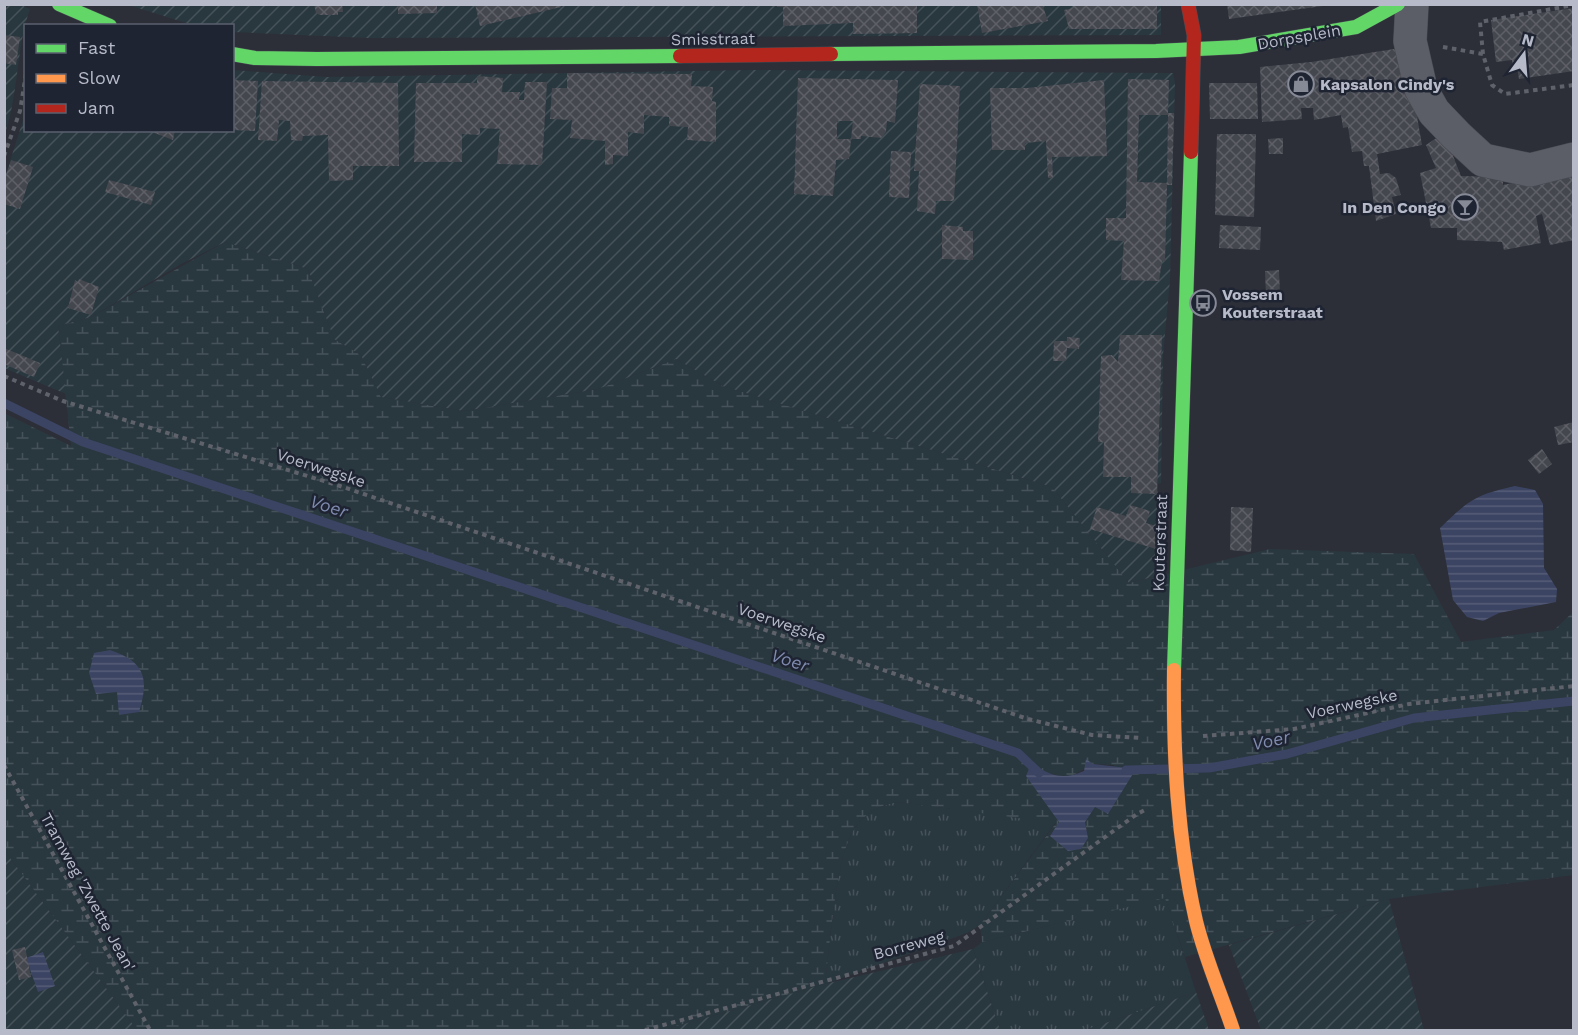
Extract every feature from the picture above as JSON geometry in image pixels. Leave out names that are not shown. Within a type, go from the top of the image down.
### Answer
[{"type":"street","points":[[59,4],[105,24]]},
{"type":"street","name":"Kouterstraat","points":[[1188,4],[1194,50],[1172,743],[1187,879],[1197,924],[1233,1030]]},
{"type":"street","name":"Dorpsplein","points":[[1194,50],[1239,47],[1356,27],[1398,4]]},
{"type":"street","points":[[1412,4],[1410,41],[1420,88],[1434,112],[1483,160],[1530,171],[1574,159]]},
{"type":"street","name":"Smisstraat","points":[[234,54],[255,58],[329,59],[1194,50]]},
{"type":"path","points":[[1574,5],[1480,22],[1483,54],[1492,85],[1505,94],[1574,85]]},
{"type":"path","points":[[1410,41],[1483,54]]},
{"type":"path","points":[[4,156],[20,111],[24,86]]},
{"type":"path","name":"Voerwegske","points":[[4,376],[63,401],[340,486],[1028,719],[1092,735],[1172,743],[1294,729],[1409,704],[1574,686]]},
{"type":"path","name":"Tramweg 'Zwette Jean'","points":[[4,765],[150,1030]]},
{"type":"path","name":"Borreweg","points":[[645,1030],[954,946],[1137,814],[1176,793]]},
{"type":"green space","points":[[1161,4],[1161,35],[368,38],[234,32],[234,24],[190,24],[128,5]]},
{"type":"green space","points":[[5,5],[21,5],[30,9],[24,24],[13,102],[5,134]]},
{"type":"green space","points":[[234,70],[327,77],[753,70],[1173,73],[1175,83],[1170,280],[1163,355],[1157,576],[1129,583],[1052,487],[723,386],[676,359],[598,389],[464,411],[381,397],[361,355],[334,339],[308,269],[225,242],[181,264],[91,317],[58,326],[66,394],[4,368],[5,177],[24,117],[24,132],[234,132]]},
{"type":"green space","points":[[225,242],[308,269],[334,339],[361,355],[381,397],[464,411],[598,389],[676,359],[723,386],[1052,487],[1129,583],[1270,549],[1414,554],[1461,642],[1554,630],[1573,612],[1573,875],[1389,899],[1185,957],[1165,898],[982,942],[980,925],[1056,823],[898,802],[870,812],[859,822],[845,848],[837,886],[825,984],[663,1030],[137,1030],[5,851],[4,413],[71,446],[58,326],[91,317]],"holes":[[[1093,764],[1114,765],[1108,814],[1095,806],[1085,822],[1088,838],[1050,835],[1059,823],[1049,773],[1068,778]]]},
{"type":"green space","points":[[898,802],[1056,822],[980,925],[967,933],[825,984],[837,886],[845,848],[859,822],[870,812]]},
{"type":"green space","points":[[5,851],[137,1030],[5,1030]]},
{"type":"green space","points":[[1165,897],[1196,992],[1085,1030],[1000,1030],[973,949],[982,942]]},
{"type":"green space","points":[[1389,899],[1424,1030],[1261,1030],[1229,945]]},
{"type":"green space","points":[[973,949],[1000,1030],[663,1030],[825,984]]},
{"type":"green space","points":[[1196,992],[1209,1030],[1085,1030]]},
{"type":"water","points":[[1515,486],[1535,490],[1543,504],[1544,568],[1557,589],[1556,602],[1499,613],[1483,621],[1467,617],[1453,600],[1440,528],[1473,500],[1490,492]]},
{"type":"water","points":[[110,650],[130,660],[141,672],[144,690],[139,712],[119,715],[117,692],[96,694],[89,673],[94,653]]},
{"type":"water","points":[[1086,759],[1093,764],[1136,769],[1108,814],[1095,807],[1085,822],[1088,838],[1081,849],[1068,851],[1050,836],[1059,822],[1026,776],[1031,764],[1057,775],[1069,776],[1084,771]]},
{"type":"water","points":[[43,952],[55,986],[38,992],[26,958]]},
{"type":"building","points":[[314,4],[342,4],[343,12],[338,12],[338,15],[320,15],[316,13]]},
{"type":"building","points":[[398,4],[437,4],[437,13],[398,14]]},
{"type":"building","points":[[475,4],[561,4],[561,7],[480,26]]},
{"type":"building","points":[[777,4],[917,4],[917,33],[853,34],[853,23],[783,26],[783,7],[777,7]]},
{"type":"building","points":[[977,4],[1042,4],[1048,21],[982,33]]},
{"type":"building","points":[[1072,4],[1157,4],[1157,29],[1069,29],[1064,10],[1073,8]]},
{"type":"building","points":[[1227,4],[1330,4],[1330,5],[1229,19]]},
{"type":"building","points":[[1574,8],[1574,71],[1519,79],[1517,68],[1512,65],[1512,60],[1496,62],[1491,20]]},
{"type":"building","points":[[4,35],[20,37],[16,65],[4,63]]},
{"type":"building","points":[[1394,49],[1401,53],[1415,105],[1422,145],[1377,154],[1380,174],[1389,173],[1396,178],[1401,195],[1392,197],[1396,214],[1376,221],[1369,166],[1364,166],[1362,151],[1352,152],[1348,127],[1343,128],[1341,115],[1314,120],[1313,108],[1301,108],[1302,119],[1262,122],[1260,67],[1311,62]]},
{"type":"building","points":[[567,73],[692,74],[691,86],[713,87],[712,101],[716,102],[716,142],[687,140],[688,127],[669,126],[669,117],[644,115],[644,134],[628,132],[628,156],[613,155],[613,164],[605,165],[605,141],[570,138],[572,120],[550,119],[552,88],[567,88]]},
{"type":"building","points":[[477,76],[503,78],[502,92],[520,92],[519,100],[524,100],[525,82],[547,82],[542,165],[497,164],[500,129],[480,128],[480,135],[462,134],[462,162],[414,162],[416,83],[477,83]]},
{"type":"building","points":[[798,78],[898,80],[895,123],[887,121],[886,132],[881,138],[861,136],[861,139],[851,139],[849,159],[836,160],[833,196],[794,194]],"holes":[[[837,121],[853,121],[851,139],[837,139]]]},
{"type":"building","points":[[1128,79],[1169,80],[1168,113],[1174,113],[1172,185],[1167,185],[1165,261],[1162,261],[1159,281],[1121,280],[1124,241],[1106,240],[1106,218],[1126,218]],"holes":[[[1139,115],[1168,115],[1167,183],[1137,182]]]},
{"type":"building","points":[[234,80],[258,81],[255,131],[234,130]]},
{"type":"building","points":[[1104,80],[1107,156],[1052,157],[1053,178],[1048,178],[1046,141],[1025,143],[1025,150],[992,150],[990,88],[1027,88]]},
{"type":"building","points":[[262,81],[398,83],[399,166],[353,166],[353,180],[329,181],[328,135],[303,136],[302,141],[291,140],[290,121],[279,120],[277,141],[258,140]]},
{"type":"building","points":[[1209,83],[1257,83],[1258,119],[1210,119]]},
{"type":"building","points":[[920,84],[960,86],[954,201],[936,201],[935,214],[917,211],[919,171],[914,171]]},
{"type":"building","points":[[152,132],[175,132],[173,140]]},
{"type":"building","points":[[1444,133],[1461,176],[1503,177],[1503,185],[1574,170],[1574,240],[1550,245],[1542,214],[1536,216],[1541,243],[1504,250],[1502,242],[1457,240],[1457,228],[1431,228],[1420,173],[1436,168],[1426,145]]},
{"type":"building","points":[[1217,134],[1256,134],[1254,217],[1215,215]]},
{"type":"building","points":[[1283,138],[1283,154],[1269,154],[1268,139]]},
{"type":"building","points":[[891,151],[911,152],[909,198],[889,197]]},
{"type":"building","points":[[11,160],[33,167],[20,209],[4,204],[4,181]]},
{"type":"building","points":[[109,180],[155,192],[151,205],[105,192]]},
{"type":"building","points":[[942,225],[963,227],[963,231],[973,231],[973,260],[942,259]]},
{"type":"building","points":[[1220,225],[1261,227],[1260,250],[1219,248]]},
{"type":"building","points":[[1279,270],[1280,295],[1266,295],[1265,271]]},
{"type":"building","points":[[79,279],[99,287],[91,315],[68,308],[75,280],[78,282]]},
{"type":"building","points":[[1120,335],[1162,335],[1157,494],[1131,493],[1131,477],[1103,477],[1104,442],[1098,442],[1101,356],[1112,355],[1118,362]]},
{"type":"building","points":[[1067,337],[1080,338],[1079,349],[1067,348],[1066,361],[1053,361],[1054,341],[1067,341]]},
{"type":"building","points":[[4,348],[40,363],[34,377],[4,364]]},
{"type":"building","points":[[1574,422],[1574,442],[1558,445],[1554,427]]},
{"type":"building","points":[[1542,449],[1552,464],[1539,474],[1528,460]]},
{"type":"building","points":[[1130,505],[1150,511],[1146,523],[1156,526],[1156,549],[1090,529],[1097,507],[1126,516]]},
{"type":"building","points":[[1231,507],[1253,508],[1251,552],[1230,550]]},
{"type":"building","points":[[25,947],[31,977],[19,980],[12,950]]},
{"type":"waterway","name":"Voer","points":[[4,403],[83,442],[1018,753],[1039,773]]},
{"type":"waterway","name":"Voer","points":[[1126,770],[1209,768],[1287,754],[1414,718],[1574,701]]},
{"type":"traffic: fast","points":[[59,4],[105,24]]},
{"type":"traffic: fast","points":[[831,54],[1156,51],[1239,47],[1356,27],[1398,4]]},
{"type":"traffic: fast","points":[[234,54],[255,58],[317,59],[680,56]]},
{"type":"traffic: fast","points":[[1174,670],[1191,152]]},
{"type":"traffic: slow","points":[[1174,670],[1177,796],[1184,859],[1200,935],[1233,1030]]},
{"type":"traffic: jam","points":[[1188,4],[1194,35],[1191,152]]},
{"type":"traffic: jam","points":[[680,56],[831,54]]},
{"type":"place","name":"Kapsalon Cindy's","points":[[1301,84]]},
{"type":"place","name":"In Den Congo","points":[[1465,207]]},
{"type":"place","name":"Vossem Kouterstraat","points":[[1203,303]]}]
